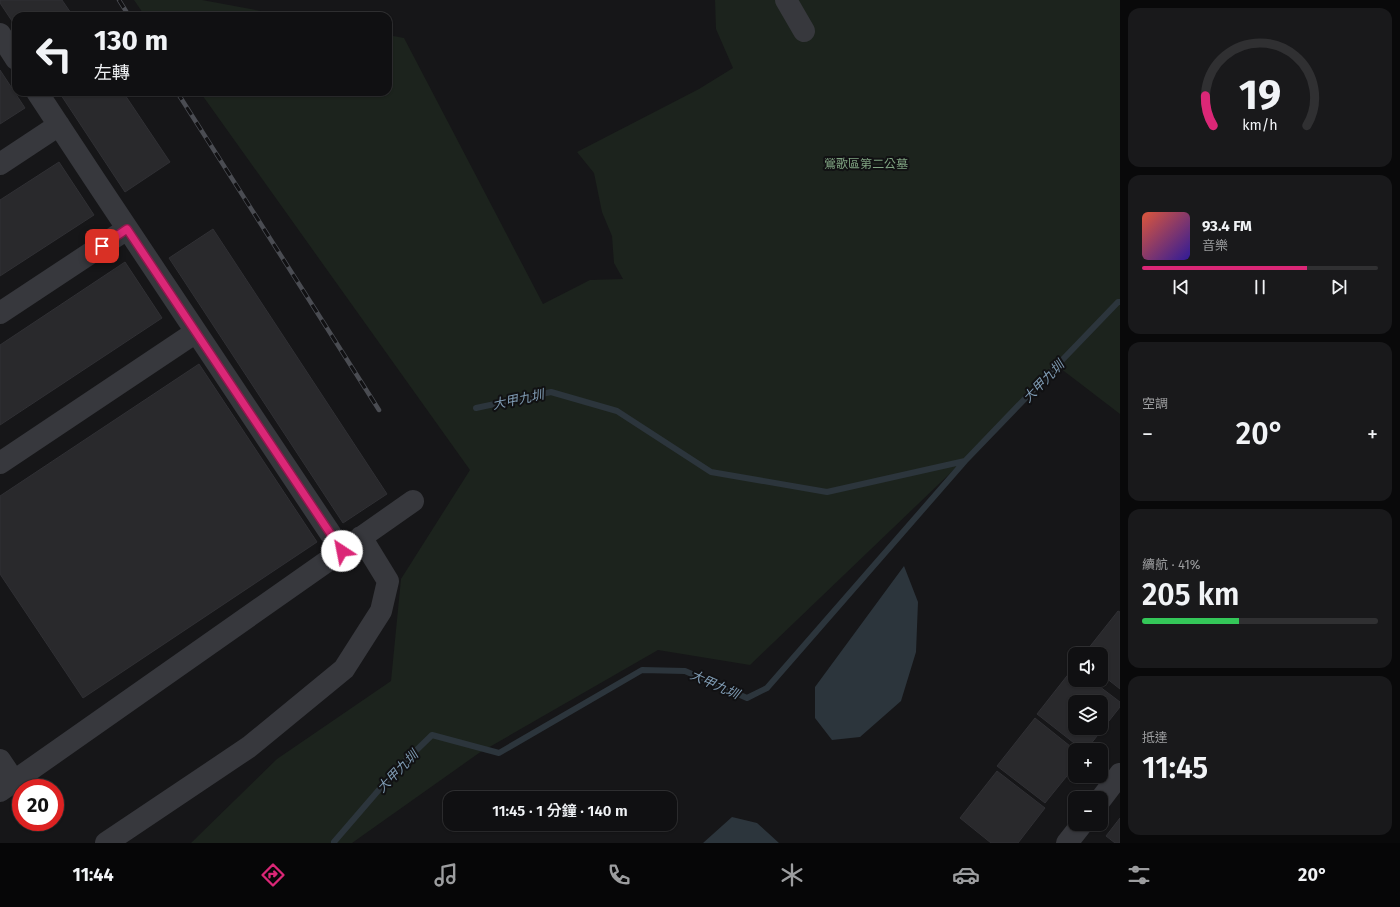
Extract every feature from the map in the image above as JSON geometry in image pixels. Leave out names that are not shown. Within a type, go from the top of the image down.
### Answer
[{"type":"street","points":[[786,0],[804,31]]},
{"type":"street","points":[[0,34],[12,53]]},
{"type":"street","points":[[40,96],[342,551]]},
{"type":"street","points":[[0,164],[59,125]]},
{"type":"street","points":[[0,313],[127,229]]},
{"type":"street","points":[[0,463],[196,332]]},
{"type":"street","points":[[0,760],[7,786],[413,501]]},
{"type":"street","points":[[106,843],[249,747],[344,669],[381,611],[388,581],[361,537]]},
{"type":"street","points":[[1107,791],[1120,774]]},
{"type":"street","points":[[1067,843],[1076,831]]},
{"type":"green space","points":[[134,0],[202,0],[266,12],[142,12]]},
{"type":"green space","name":"鶯歌區第二公墓","points":[[715,0],[1120,0],[1120,414],[1060,368],[750,665],[658,650],[479,753],[352,843],[191,843],[277,759],[391,681],[401,579],[470,470],[203,96],[392,96],[392,36],[404,38],[543,304],[590,280],[623,279],[614,263],[612,236],[602,212],[594,173],[577,152],[699,89],[733,68],[716,29]]},
{"type":"shaded area","points":[[904,566],[918,602],[916,652],[901,701],[860,737],[832,740],[815,718],[815,687]]},
{"type":"shaded area","points":[[732,817],[757,823],[779,843],[703,843]]},
{"type":"building","points":[[0,0],[62,0],[70,12],[12,12],[12,21],[0,3]]},
{"type":"building","points":[[0,70],[12,88],[12,96],[17,96],[25,108],[0,124]]},
{"type":"building","points":[[62,96],[126,96],[170,162],[125,192]]},
{"type":"building","points":[[59,162],[94,215],[0,276],[0,200]]},
{"type":"building","points":[[213,229],[387,494],[343,523],[169,258]]},
{"type":"building","points":[[125,262],[162,318],[0,425],[0,345]]},
{"type":"building","points":[[199,364],[317,542],[83,698],[0,574],[0,496]]},
{"type":"building","points":[[1118,611],[1120,612],[1120,689],[1108,680],[1108,647],[1090,647]]},
{"type":"building","points":[[1068,675],[1068,687],[1100,687],[1120,702],[1120,707],[1108,722],[1108,695],[1068,695],[1068,735],[1098,735],[1092,743],[1074,743],[1037,714]]},
{"type":"building","points":[[1035,718],[1068,744],[1068,775],[1045,803],[997,766]]},
{"type":"building","points":[[997,771],[1045,808],[1018,843],[991,843],[960,818]]},
{"type":"building","points":[[1120,818],[1120,843],[1115,843],[1106,836]]},
{"type":"waterway","name":"大甲九圳","points":[[476,408],[551,392],[617,411],[711,472],[827,492],[965,461],[1118,302],[1120,302]]},
{"type":"waterway","name":"大甲九圳","points":[[334,842],[396,770],[432,735],[499,753],[642,670],[685,671],[747,698],[767,688],[965,461]]},
{"type":"railway","points":[[119,0],[126,12]]},
{"type":"railway","points":[[180,96],[379,410]]},
{"type":"route","points":[[102,246],[127,229],[342,551]]}]
